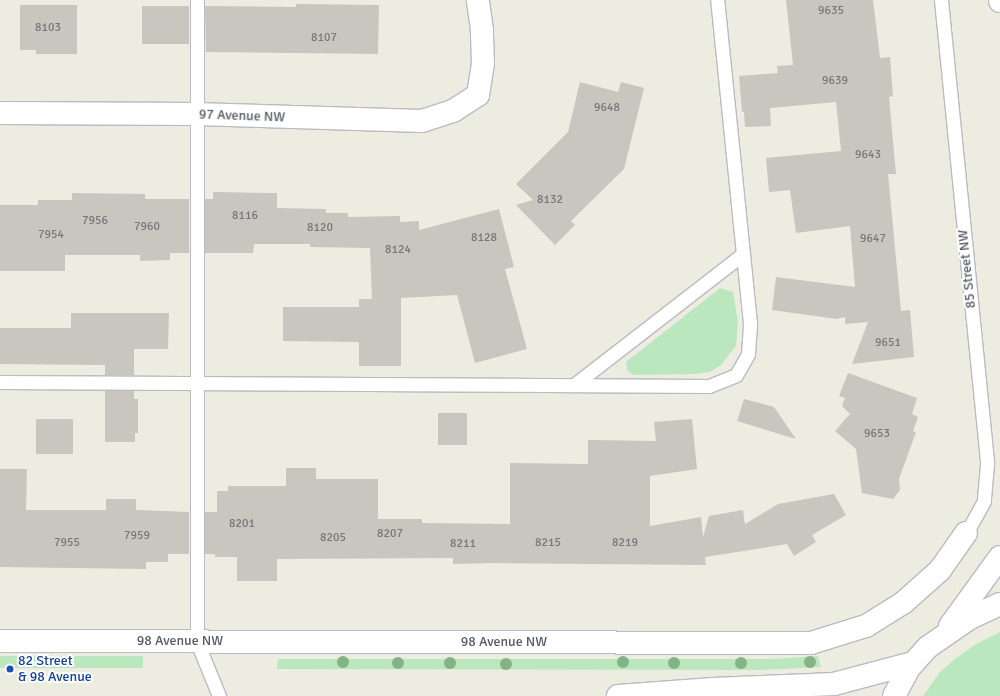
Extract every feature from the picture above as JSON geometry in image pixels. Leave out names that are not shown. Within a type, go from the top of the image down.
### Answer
[{"type":"street","name":"97 Avenue NW","points":[[0,113],[197,114],[422,120],[453,111],[478,95],[483,64],[482,30],[478,0]]},
{"type":"street","name":"98 Avenue NW","points":[[0,641],[811,642],[866,626],[903,603],[940,570],[966,533]]},
{"type":"street","points":[[943,635],[1000,557]]},
{"type":"street","points":[[894,696],[897,687],[913,663],[928,647],[943,635],[970,618],[1000,604]]},
{"type":"street","points":[[618,696],[713,688],[834,684],[913,663]]},
{"type":"lane","points":[[197,0],[197,642],[220,696]]},
{"type":"lane","points":[[0,382],[709,386],[736,375],[748,354],[750,324],[717,0]]},
{"type":"lane","name":"85 Street NW","points":[[941,0],[986,464],[984,501],[966,533]]},
{"type":"lane","points":[[574,385],[744,254]]},
{"type":"green space","points":[[720,288],[733,292],[738,322],[736,346],[720,366],[709,372],[695,374],[633,375],[627,370],[626,362]]},
{"type":"green space","points":[[1000,632],[1000,696],[923,696],[940,672],[955,659],[976,644]]},
{"type":"green space","points":[[0,656],[143,656],[143,668],[0,668]]},
{"type":"green space","points":[[818,656],[821,667],[761,670],[277,669],[278,659],[772,659]]},
{"type":"building","points":[[786,0],[873,0],[880,58],[890,57],[893,96],[889,97],[896,174],[888,174],[901,311],[910,310],[914,357],[852,364],[868,322],[845,324],[845,317],[837,319],[772,310],[776,277],[855,287],[850,226],[796,233],[790,190],[769,192],[766,158],[841,151],[836,102],[770,108],[771,126],[745,127],[744,112],[742,112],[739,76],[778,73],[777,66],[793,65]]},
{"type":"building","points":[[296,4],[379,5],[378,54],[206,52],[205,6],[296,7]]},
{"type":"building","points":[[20,5],[77,5],[77,54],[36,54],[36,50],[20,50]]},
{"type":"building","points":[[142,6],[189,6],[189,44],[142,44]]},
{"type":"building","points":[[580,82],[618,92],[621,82],[644,88],[624,169],[571,221],[575,225],[555,245],[516,205],[533,200],[516,184],[568,132]]},
{"type":"building","points":[[213,192],[277,193],[277,208],[326,209],[326,213],[348,213],[348,217],[400,216],[400,222],[419,221],[419,230],[499,209],[514,267],[505,269],[527,349],[475,363],[457,295],[401,298],[401,366],[359,366],[359,342],[283,341],[283,307],[359,307],[359,299],[372,299],[370,248],[310,247],[310,244],[254,244],[253,253],[205,253],[205,199],[213,199]]},
{"type":"building","points":[[72,193],[145,194],[145,199],[189,199],[189,253],[170,253],[170,260],[140,261],[140,255],[65,255],[65,271],[0,271],[0,205],[38,205],[38,200],[72,200]]},
{"type":"building","points":[[71,313],[169,313],[168,349],[134,349],[134,375],[105,375],[105,365],[0,364],[0,328],[71,328]]},
{"type":"building","points":[[848,373],[917,398],[912,414],[918,417],[913,431],[916,432],[899,479],[900,490],[893,499],[862,493],[856,449],[835,431],[850,414],[842,406],[845,398],[839,396]]},
{"type":"building","points":[[105,391],[134,391],[134,399],[138,399],[138,433],[135,433],[135,442],[105,442]]},
{"type":"building","points":[[744,399],[774,407],[796,439],[737,421]]},
{"type":"building","points":[[438,413],[467,413],[467,445],[438,445]]},
{"type":"building","points":[[36,419],[73,419],[73,454],[36,454]]},
{"type":"building","points":[[692,419],[697,469],[650,476],[650,526],[701,517],[703,537],[709,516],[743,510],[745,524],[778,504],[834,494],[846,515],[812,535],[816,542],[794,556],[787,544],[705,557],[706,565],[453,564],[453,558],[277,559],[277,581],[237,581],[237,557],[215,557],[215,554],[205,554],[205,512],[217,512],[217,491],[228,491],[228,486],[286,486],[286,468],[316,468],[316,479],[378,479],[378,519],[422,519],[422,523],[510,524],[510,463],[588,464],[588,440],[656,441],[654,422]]},
{"type":"building","points":[[0,469],[27,469],[26,510],[106,510],[106,499],[136,499],[136,510],[189,512],[189,554],[168,554],[168,562],[146,562],[146,569],[0,567]]},
{"type":"place","name":"82 Street & 98 Avenue","points":[[10,669]]}]
